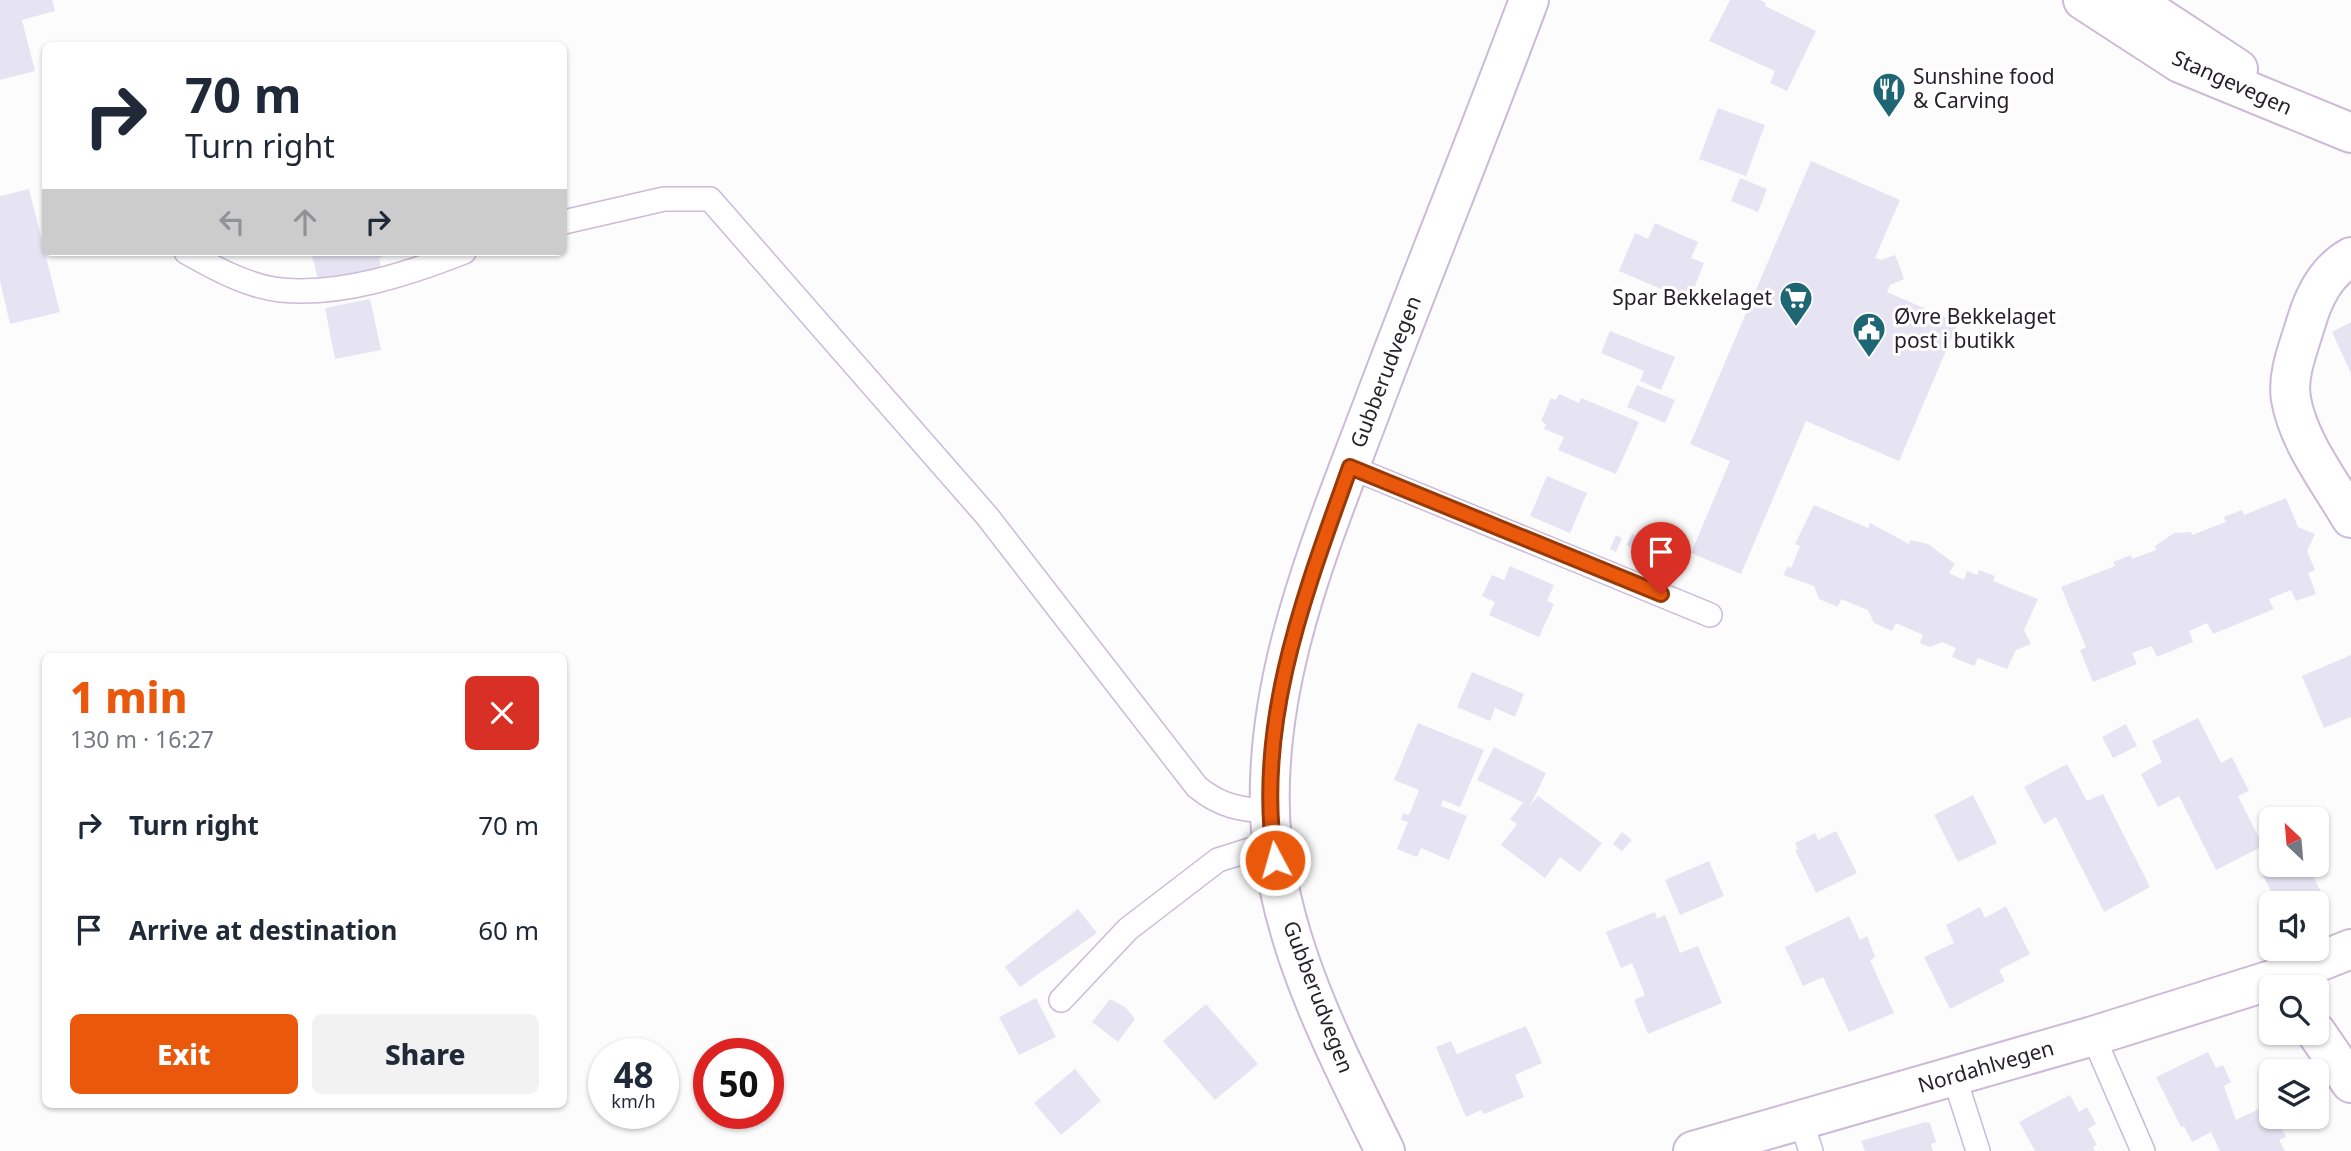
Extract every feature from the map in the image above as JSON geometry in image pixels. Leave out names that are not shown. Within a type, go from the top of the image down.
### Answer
[{"type":"main road","name":"Gubberudvegen","points":[[1385,1151],[1323,1023],[1284,912],[1271,827],[1272,751],[1286,657],[1350,467],[1530,0]]},
{"type":"main road","name":"Stangevegen","points":[[2083,0],[2180,63],[2351,133]]},
{"type":"main road","name":"Stangevegen","points":[[2133,0],[2313,118]]},
{"type":"main road","points":[[2351,257],[2330,273],[2310,308],[2294,361],[2291,398],[2306,440],[2351,518]]},
{"type":"main road","name":"Nordahlvegen","points":[[2296,975],[2351,949]]},
{"type":"main road","name":"Nordahlvegen","points":[[1693,1151],[1806,1136],[1954,1076],[2259,988]]},
{"type":"main road","points":[[2325,1045],[2351,1083]]},
{"type":"lane","points":[[567,221],[664,199],[710,200],[986,516],[1197,787],[1213,800],[1271,827],[1238,852],[1218,860],[1128,929],[1061,1000]]},
{"type":"lane","points":[[195,256],[229,274],[280,290],[339,288],[425,267],[454,256]]},
{"type":"lane","points":[[1350,467],[1710,615]]},
{"type":"lane","points":[[2093,1036],[2143,1151]]},
{"type":"lane","points":[[1954,1076],[1978,1151]]},
{"type":"building","points":[[0,0],[52,0],[55,11],[22,20],[35,71],[0,80]]},
{"type":"building","points":[[1730,0],[1760,0],[1766,3],[1765,6],[1816,31],[1787,91],[1770,83],[1775,71],[1709,41]]},
{"type":"building","points":[[1718,108],[1765,125],[1746,176],[1699,159]]},
{"type":"building","points":[[1811,161],[1900,200],[1875,258],[1881,260],[1895,255],[1900,267],[1904,279],[1890,285],[1887,292],[1958,323],[1899,461],[1806,421],[1741,574],[1691,553],[1730,461],[1690,444]]},
{"type":"building","points":[[1740,178],[1767,189],[1758,212],[1731,201]]},
{"type":"building","points":[[29,189],[42,241],[42,256],[46,256],[60,312],[10,324],[0,281],[0,196]]},
{"type":"building","points":[[1655,223],[1698,242],[1691,258],[1704,263],[1689,301],[1619,271],[1635,233],[1648,239]]},
{"type":"building","points":[[312,256],[384,256],[379,258],[381,268],[319,283]]},
{"type":"building","points":[[370,299],[381,350],[335,359],[325,308]]},
{"type":"building","points":[[2351,322],[2351,373],[2332,332]]},
{"type":"building","points":[[1610,331],[1675,357],[1661,390],[1640,381],[1644,371],[1601,353]]},
{"type":"building","points":[[1637,385],[1675,400],[1665,423],[1627,407]]},
{"type":"building","points":[[1559,394],[1579,403],[1581,398],[1639,422],[1616,474],[1558,450],[1564,437],[1544,429],[1546,424],[1541,421],[1551,398],[1556,400]]},
{"type":"building","points":[[1547,476],[1587,493],[1570,533],[1530,516]]},
{"type":"building","points":[[2286,498],[2298,527],[2315,534],[2307,551],[2315,570],[2308,573],[2316,594],[2296,601],[2291,590],[2269,599],[2274,609],[2213,634],[2207,623],[2189,631],[2193,642],[2157,657],[2152,646],[2132,653],[2137,664],[2093,682],[2080,650],[2086,647],[2061,587],[2115,566],[2113,562],[2131,555],[2132,559],[2156,550],[2155,546],[2174,533],[2191,532],[2192,535],[2226,522],[2224,517],[2242,510],[2244,515]]},
{"type":"building","points":[[1814,505],[1868,528],[1870,523],[1909,544],[1910,540],[1928,544],[1955,564],[1949,573],[1964,580],[1967,571],[1977,575],[1979,570],[1995,576],[1993,581],[2038,599],[2024,630],[2031,644],[2016,650],[2007,669],[1978,658],[1974,666],[1952,657],[1956,648],[1942,642],[1930,647],[1920,643],[1923,635],[1896,623],[1892,631],[1874,623],[1868,610],[1841,599],[1838,607],[1819,599],[1814,586],[1783,575],[1788,566],[1791,568],[1800,546],[1795,544]]},
{"type":"building","points":[[1632,534],[1640,538],[1635,549],[1626,545]]},
{"type":"building","points":[[1616,535],[1622,538],[1616,552],[1610,549]]},
{"type":"building","points":[[1510,566],[1554,585],[1547,601],[1554,604],[1539,637],[1489,615],[1495,602],[1482,596],[1492,575],[1504,580]]},
{"type":"building","points":[[2351,655],[2351,717],[2324,728],[2302,676]]},
{"type":"building","points":[[1472,672],[1524,694],[1515,717],[1495,708],[1490,721],[1457,707]]},
{"type":"building","points":[[2198,718],[2221,763],[2232,757],[2249,791],[2238,796],[2259,838],[2259,848],[2216,870],[2179,796],[2158,807],[2141,774],[2162,762],[2152,741]]},
{"type":"building","points":[[1418,723],[1484,750],[1460,807],[1443,800],[1441,806],[1467,816],[1449,860],[1421,848],[1417,857],[1397,849],[1408,822],[1401,820],[1403,813],[1409,815],[1419,790],[1394,780]]},
{"type":"building","points":[[2126,724],[2137,746],[2113,758],[2102,737]]},
{"type":"building","points":[[1494,747],[1546,773],[1530,806],[1477,780]]},
{"type":"building","points":[[2067,764],[2087,801],[2103,794],[2150,887],[2104,912],[2056,817],[2044,824],[2024,787]]},
{"type":"building","points":[[1973,795],[1997,843],[1958,862],[1934,815]]},
{"type":"building","points":[[1538,796],[1602,843],[1580,872],[1560,857],[1545,878],[1501,845],[1517,824],[1510,819],[1523,803],[1530,806]]},
{"type":"building","points":[[1836,831],[1857,873],[1816,893],[1795,850],[1798,849],[1795,843],[1815,833],[1818,840]]},
{"type":"building","points":[[1622,832],[1632,840],[1622,851],[1613,844]]},
{"type":"building","points":[[1709,861],[1724,896],[1680,915],[1665,880]]},
{"type":"building","points":[[2264,877],[2314,877],[2320,891],[2271,891]]},
{"type":"building","points":[[2006,906],[2030,954],[1999,970],[2005,981],[1950,1009],[1924,957],[1954,943],[1946,925],[1980,907],[1985,918]]},
{"type":"building","points":[[1078,909],[1097,933],[1020,987],[1005,967]]},
{"type":"building","points":[[1655,912],[1657,919],[1665,915],[1680,953],[1698,946],[1722,1003],[1648,1034],[1634,1000],[1645,995],[1632,963],[1621,968],[1606,932]]},
{"type":"building","points":[[1849,916],[1860,940],[1867,936],[1875,957],[1870,960],[1894,1013],[1849,1032],[1823,977],[1803,986],[1785,947]]},
{"type":"building","points":[[1036,998],[1056,1037],[1019,1055],[999,1017]]},
{"type":"building","points":[[1110,999],[1125,1007],[1135,1019],[1118,1042],[1092,1022]]},
{"type":"building","points":[[1206,1004],[1258,1064],[1215,1100],[1163,1041]]},
{"type":"building","points":[[1526,1026],[1542,1063],[1515,1075],[1524,1097],[1484,1114],[1481,1110],[1466,1117],[1436,1047],[1451,1041],[1457,1054]]},
{"type":"building","points":[[2208,1052],[2216,1068],[2223,1065],[2231,1082],[2224,1086],[2236,1120],[2259,1109],[2259,1129],[2282,1129],[2286,1137],[2279,1140],[2285,1151],[2220,1151],[2211,1132],[2192,1142],[2184,1126],[2181,1127],[2156,1077]]},
{"type":"building","points":[[1075,1069],[1101,1101],[1061,1135],[1034,1103]]},
{"type":"building","points":[[2070,1095],[2079,1112],[2087,1107],[2096,1124],[2088,1129],[2097,1145],[2093,1147],[2095,1151],[2035,1151],[2019,1122]]},
{"type":"building","points":[[1925,1122],[1930,1123],[1936,1142],[1931,1144],[1933,1151],[1865,1151],[1861,1141]]},
{"type":"place","name":"Sunshine food & Carving","points":[[1889,119]]},
{"type":"place","name":"Spar Bekkelaget","points":[[1796,328]]},
{"type":"place","name":"Øvre Bekkelaget post i butikk","points":[[1869,359]]},
{"type":"route","points":[[1275,860],[1270,811],[1272,751],[1286,657],[1350,467],[1661,594]]}]
